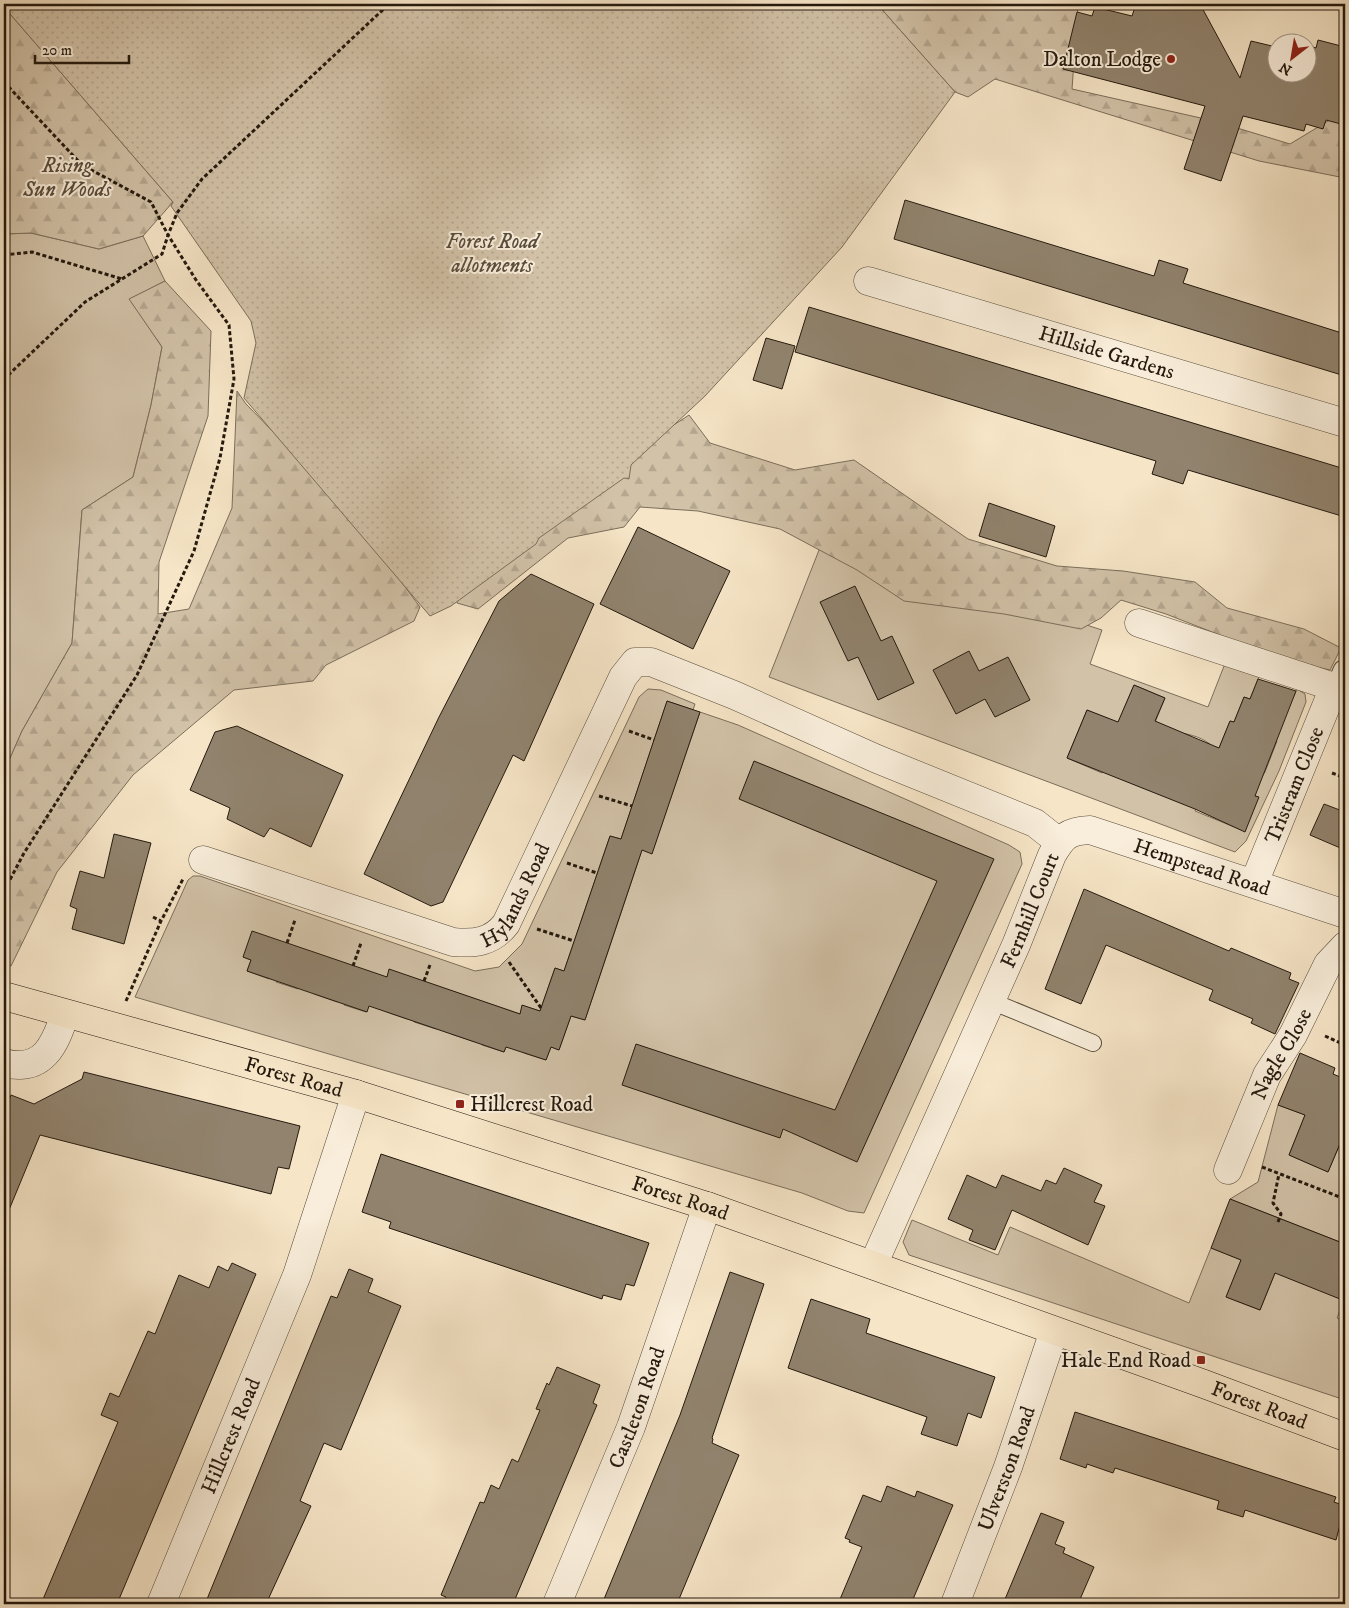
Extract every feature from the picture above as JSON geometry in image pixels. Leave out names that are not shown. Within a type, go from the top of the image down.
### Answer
[{"type":"main road","name":"Forest Road","points":[[4,996],[356,1094],[707,1206],[1204,1384],[1345,1437]]},
{"type":"street","name":"Hillside Gardens","points":[[868,281],[1345,423]]},
{"type":"street","name":"Tristram Close","points":[[1139,622],[1338,678],[1254,883]]},
{"type":"street","name":"Fernhill Court","points":[[635,662],[652,662],[734,695],[877,759],[1035,822],[1060,842],[1052,855],[991,1001],[872,1265]]},
{"type":"street","name":"Hylands Road","points":[[203,860],[453,942],[468,944],[500,929],[623,677],[635,662]]},
{"type":"street","name":"Hempstead Road","points":[[1060,842],[1073,831],[1090,830],[1345,914]]},
{"type":"street","name":"Nagle Close","points":[[1231,1163],[1267,1075],[1293,1034],[1328,964],[1345,946]]},
{"type":"street","points":[[4,1063],[15,1066],[45,1055],[56,1040],[65,1014]]},
{"type":"street","name":"Hillcrest Road","points":[[161,1604],[297,1275],[356,1094]]},
{"type":"street","name":"Castleton Road","points":[[557,1604],[630,1427],[707,1206]]},
{"type":"street","name":"Ulverston Road","points":[[955,1604],[1008,1467],[1054,1331]]},
{"type":"lane","points":[[991,1001],[1092,1042]]},
{"type":"path","points":[[4,379],[85,302],[162,254],[177,213],[202,179],[389,4]]},
{"type":"path","points":[[4,82],[82,165],[151,202],[168,235],[196,280],[229,325],[234,380],[220,458],[194,551],[137,675],[24,854],[4,891]]},
{"type":"path","points":[[4,255],[32,252],[122,279]]},
{"type":"path","points":[[126,1000],[161,921],[187,871],[198,859],[203,860]]},
{"type":"path","points":[[153,917],[161,921]]},
{"type":"path","points":[[500,929],[574,941]]},
{"type":"path","points":[[500,929],[542,1008]]},
{"type":"path","points":[[1341,1077],[1345,1067]]},
{"type":"path","points":[[1231,1163],[1279,1174],[1345,1200]]},
{"type":"path","points":[[1278,1222],[1281,1214],[1273,1203],[1279,1174]]},
{"type":"green space","name":"Forest Road allotments","points":[[4,4],[877,4],[955,92],[842,247],[705,396],[631,465],[629,479],[624,478],[539,538],[536,544],[451,606],[430,616],[244,398],[256,343],[251,321],[171,206],[173,202],[4,7]]},
{"type":"green space","points":[[877,4],[1080,4],[1078,5],[1072,89],[1214,121],[1290,144],[1333,118],[1345,119],[1345,178],[1259,161],[995,79],[968,97],[955,92]]},
{"type":"green space","name":"Rising Sun Woods","points":[[4,7],[173,202],[143,236],[99,249],[31,233],[4,234]]},
{"type":"green space","points":[[31,233],[99,249],[143,236],[165,281],[130,299],[162,347],[151,405],[133,477],[82,510],[72,643],[22,731],[4,772],[4,234]]},
{"type":"green space","points":[[165,281],[211,331],[208,416],[159,562],[158,614],[189,609],[232,508],[237,391],[246,404],[316,476],[379,552],[420,607],[414,621],[326,665],[313,681],[234,690],[133,775],[57,872],[11,966],[4,964],[4,772],[22,731],[72,643],[82,510],[133,477],[151,405],[162,347],[129,299]]},
{"type":"green space","points":[[689,415],[710,443],[795,470],[854,460],[968,539],[1057,566],[1123,571],[1195,582],[1227,608],[1304,629],[1341,648],[1330,670],[1281,659],[1166,614],[1121,600],[1101,618],[1081,629],[1004,614],[904,601],[857,570],[780,529],[698,511],[640,507],[624,527],[568,538],[478,609],[457,603],[458,577],[605,470]]},
{"type":"green space","points":[[823,540],[1102,630],[1090,664],[1208,707],[1226,661],[1260,674],[1250,699],[1244,697],[1234,722],[1230,721],[1217,753],[1212,746],[1197,737],[1188,734],[1152,730],[1165,698],[1134,685],[1121,716],[1121,724],[1087,710],[1067,758],[1102,773],[1104,767],[1208,778],[1195,811],[1244,831],[1258,797],[1251,794],[1265,772],[1277,741],[1271,737],[1286,714],[1297,689],[1305,694],[1306,702],[1279,771],[1246,841],[1235,852],[769,677]]},
{"type":"green space","points":[[648,689],[661,690],[695,704],[693,710],[667,701],[621,839],[610,836],[564,971],[555,968],[540,1011],[523,1006],[520,1014],[390,970],[387,977],[243,957],[251,960],[247,971],[269,979],[274,968],[280,970],[276,982],[298,989],[302,977],[318,982],[314,994],[337,1002],[348,993],[344,1005],[366,1012],[371,1000],[387,1012],[407,1019],[411,1006],[419,1008],[414,1022],[436,1029],[455,1021],[451,1034],[475,1042],[480,1029],[486,1031],[482,1045],[504,1052],[509,1039],[524,1053],[546,1060],[551,1047],[559,1050],[571,1016],[585,1020],[642,850],[652,853],[700,712],[738,725],[1009,845],[1020,852],[1022,864],[864,1213],[848,1211],[802,1193],[135,997],[188,880],[193,876],[200,876],[475,971],[499,967],[522,944],[639,697]]},
{"type":"green space","points":[[1278,1105],[1305,1115],[1289,1155],[1328,1172],[1345,1132],[1345,1244],[1230,1199],[1258,1182]]},
{"type":"green space","points":[[912,1220],[998,1255],[1010,1227],[1189,1303],[1211,1248],[1241,1260],[1226,1297],[1260,1310],[1275,1273],[1343,1283],[1345,1284],[1345,1298],[1337,1318],[1345,1321],[1345,1400],[909,1255],[903,1242]]},
{"type":"building","name":"Dalton Lodge","points":[[1136,4],[1200,4],[1240,78],[1251,41],[1266,45],[1266,82],[1316,82],[1316,48],[1318,40],[1345,47],[1345,109],[1341,124],[1326,120],[1323,129],[1306,124],[1304,131],[1243,116],[1221,181],[1184,169],[1205,106],[1063,69],[1077,12],[1092,16],[1095,7],[1132,16]]},
{"type":"building","points":[[905,200],[1154,276],[1159,260],[1188,269],[1183,283],[1345,334],[1345,376],[894,239]]},
{"type":"building","points":[[809,307],[1345,469],[1345,517],[1188,470],[1183,484],[1152,474],[1156,461],[795,352]]},
{"type":"building","points":[[766,338],[795,346],[782,389],[753,380]]},
{"type":"building","points":[[989,503],[1055,526],[1046,557],[979,536]]},
{"type":"building","points":[[638,527],[730,571],[693,649],[600,604]]},
{"type":"building","points":[[531,574],[594,604],[524,761],[513,755],[443,902],[431,906],[364,874],[439,717],[499,601]]},
{"type":"building","points":[[855,586],[881,641],[892,636],[914,683],[878,700],[858,657],[848,661],[820,602]]},
{"type":"building","points":[[969,651],[979,671],[1008,657],[1030,700],[995,717],[985,699],[956,714],[933,670]]},
{"type":"building","points":[[1258,679],[1296,691],[1255,796],[1259,797],[1245,832],[1195,809],[1067,758],[1087,710],[1118,722],[1134,685],[1165,698],[1155,721],[1219,748],[1230,721],[1234,722],[1244,697],[1250,699]]},
{"type":"building","points":[[667,701],[700,712],[652,854],[642,850],[585,1020],[571,1016],[559,1050],[551,1047],[546,1060],[506,1047],[504,1052],[369,1006],[367,1012],[247,971],[251,960],[243,957],[252,931],[387,977],[389,969],[520,1014],[522,1005],[540,1011],[555,968],[564,971],[610,836],[621,839]]},
{"type":"building","points":[[237,726],[343,775],[311,847],[270,828],[264,837],[227,819],[230,808],[190,790],[215,732]]},
{"type":"building","points":[[754,761],[994,859],[857,1162],[783,1129],[780,1138],[622,1085],[636,1044],[835,1110],[937,881],[739,799]]},
{"type":"building","points":[[1324,804],[1345,812],[1345,850],[1310,835]]},
{"type":"building","points":[[114,834],[151,843],[124,944],[72,929],[77,909],[70,906],[80,871],[104,878]]},
{"type":"building","points":[[1084,889],[1229,951],[1231,948],[1291,973],[1289,979],[1299,983],[1275,1034],[1251,1023],[1253,1019],[1209,1000],[1213,990],[1106,945],[1081,1004],[1045,989]]},
{"type":"building","points":[[1300,1053],[1335,1068],[1333,1074],[1345,1079],[1345,1132],[1328,1172],[1289,1155],[1305,1115],[1278,1105]]},
{"type":"building","points":[[84,1072],[300,1126],[289,1169],[278,1167],[271,1194],[40,1135],[4,1222],[4,1114],[11,1095],[34,1104],[82,1079]]},
{"type":"building","points":[[381,1154],[649,1243],[634,1286],[626,1284],[621,1300],[603,1295],[602,1299],[389,1228],[391,1222],[362,1212]]},
{"type":"building","points":[[1064,1168],[1102,1185],[1094,1202],[1105,1206],[1088,1245],[1012,1210],[995,1250],[969,1240],[973,1230],[948,1219],[967,1175],[996,1188],[1002,1175],[1041,1191],[1046,1180],[1056,1184]]},
{"type":"building","points":[[1230,1199],[1345,1244],[1345,1301],[1275,1273],[1260,1310],[1226,1297],[1241,1260],[1211,1248]]},
{"type":"building","points":[[232,1263],[256,1274],[117,1604],[41,1604],[118,1422],[101,1415],[110,1393],[119,1397],[148,1331],[155,1334],[179,1275],[209,1288],[218,1266],[228,1271]]},
{"type":"building","points":[[349,1269],[373,1279],[368,1292],[401,1306],[341,1450],[324,1443],[300,1501],[311,1506],[266,1604],[205,1604],[331,1296],[337,1298]]},
{"type":"building","points":[[730,1272],[764,1284],[712,1438],[712,1443],[739,1455],[677,1604],[602,1604],[680,1415]]},
{"type":"building","points":[[811,1299],[870,1319],[866,1333],[995,1377],[981,1418],[968,1413],[957,1446],[921,1434],[927,1417],[788,1368]]},
{"type":"building","points":[[557,1367],[600,1385],[593,1403],[597,1405],[513,1604],[443,1604],[446,1597],[441,1595],[480,1502],[484,1503],[491,1485],[499,1489],[512,1459],[518,1462],[540,1410],[536,1409],[547,1383],[549,1385]]},
{"type":"building","points":[[1075,1412],[1336,1497],[1334,1502],[1345,1506],[1336,1540],[1245,1510],[1243,1517],[1217,1509],[1219,1501],[1115,1468],[1113,1473],[1087,1464],[1086,1468],[1060,1459]]},
{"type":"building","points":[[887,1486],[915,1497],[917,1491],[953,1505],[911,1604],[838,1604],[862,1547],[849,1542],[850,1540],[845,1538],[863,1495],[881,1502]]},
{"type":"building","points":[[1041,1513],[1064,1522],[1055,1544],[1065,1548],[1063,1553],[1094,1567],[1078,1604],[1003,1604]]},
{"type":"place","name":"Dalton Lodge","points":[[1171,59]]},
{"type":"place","name":"Hillcrest Road","points":[[460,1104]]},
{"type":"place","name":"Hale End Road","points":[[1201,1360]]}]
